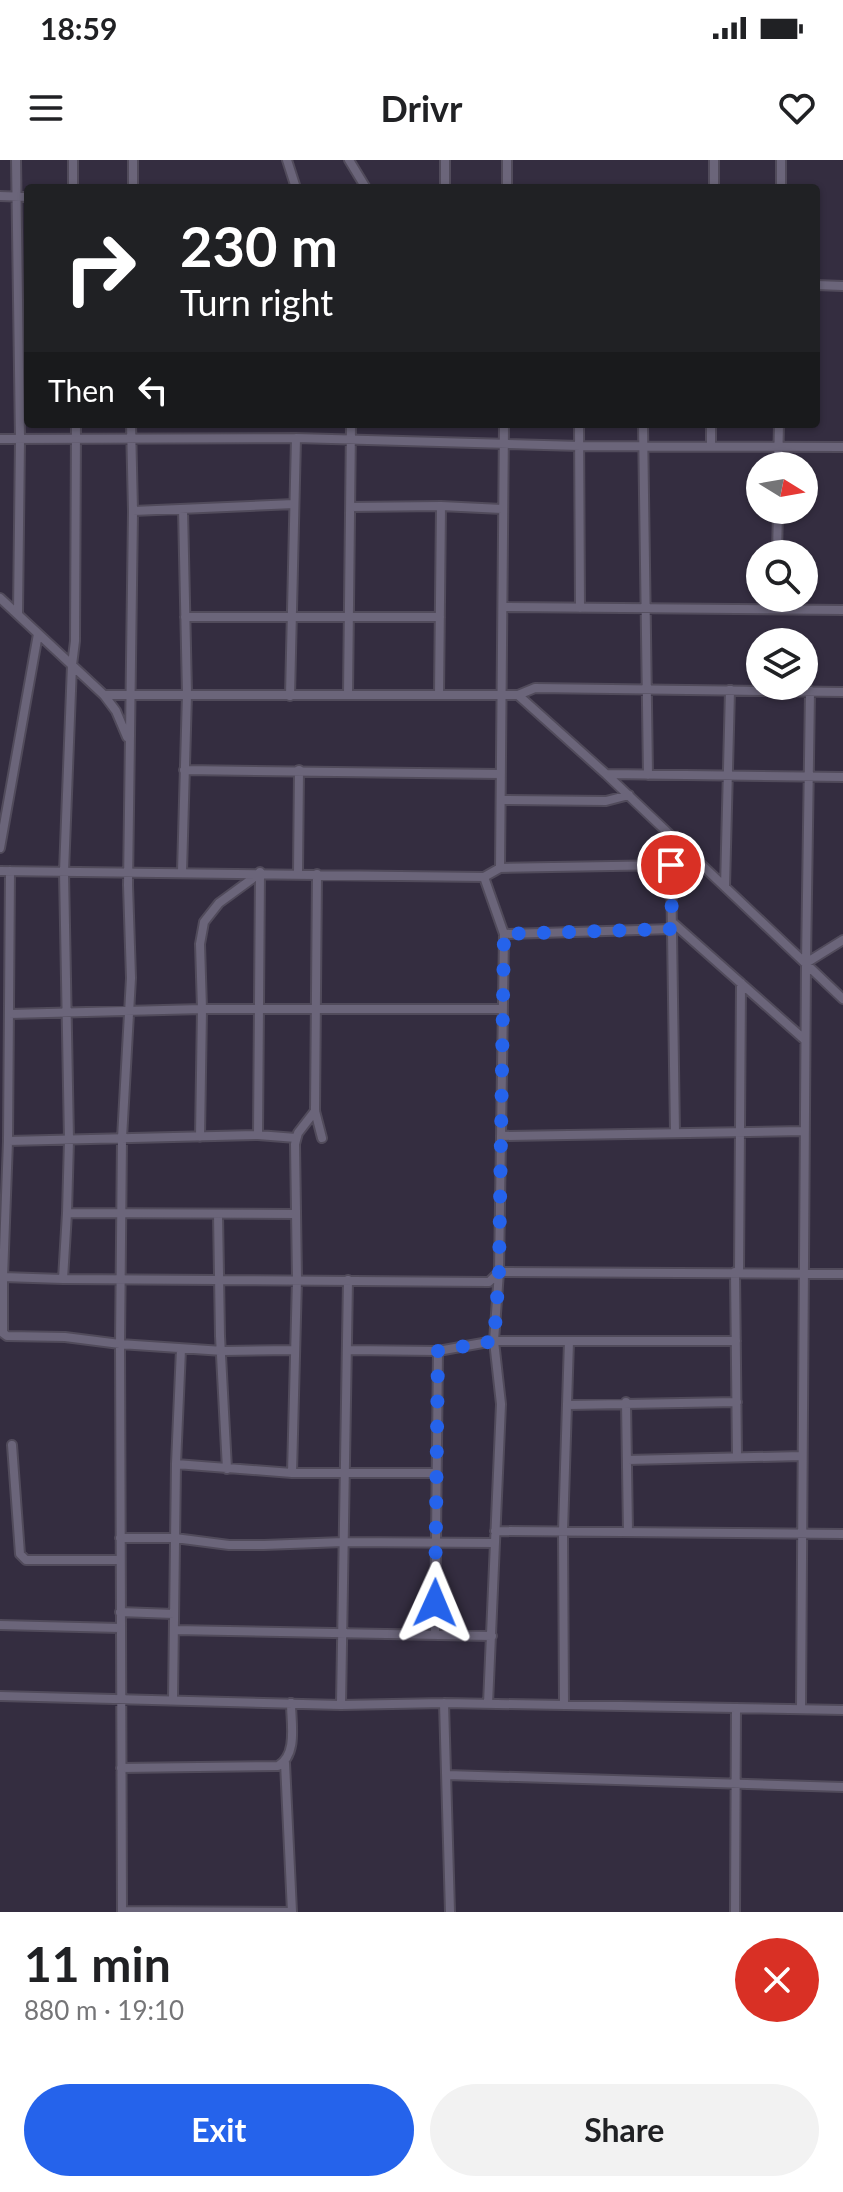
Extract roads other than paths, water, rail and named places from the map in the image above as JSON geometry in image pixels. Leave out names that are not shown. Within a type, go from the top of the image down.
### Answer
[{"type":"street","points":[[16,160],[20,439],[18,613]]},
{"type":"street","points":[[73,160],[73,184]]},
{"type":"street","points":[[133,160],[133,184]]},
{"type":"street","points":[[287,160],[295,184]]},
{"type":"street","points":[[349,160],[364,184]]},
{"type":"street","points":[[445,160],[445,184]]},
{"type":"street","points":[[507,160],[507,184]]},
{"type":"street","points":[[714,160],[714,184]]},
{"type":"street","points":[[781,160],[781,184]]},
{"type":"street","points":[[0,196],[24,197]]},
{"type":"street","points":[[820,285],[843,286]]},
{"type":"street","points":[[63,1279],[69,1140],[64,872],[75,641],[76,428]]},
{"type":"street","points":[[131,428],[133,511],[128,872],[131,978],[122,1138],[120,1344],[122,1912],[292,1912],[285,1763]]},
{"type":"street","points":[[348,695],[351,428]]},
{"type":"street","points":[[500,868],[504,428]]},
{"type":"street","points":[[579,428],[580,608]]},
{"type":"street","points":[[643,428],[648,775]]},
{"type":"street","points":[[711,428],[711,446]]},
{"type":"street","points":[[778,452],[779,428]]},
{"type":"street","points":[[290,696],[296,438]]},
{"type":"street","points":[[0,439],[351,438],[580,446],[843,447]]},
{"type":"street","points":[[133,511],[294,504]]},
{"type":"street","points":[[439,695],[441,506]]},
{"type":"street","points":[[350,507],[502,509]]},
{"type":"street","points":[[182,872],[187,694],[183,509]]},
{"type":"street","points":[[0,598],[104,695],[116,711],[130,750]]},
{"type":"street","points":[[503,607],[746,610]]},
{"type":"street","points":[[818,610],[843,610]]},
{"type":"street","points":[[185,617],[440,617]]},
{"type":"street","points":[[0,848],[38,634]]},
{"type":"street","points":[[104,695],[518,695],[535,688],[746,690]]},
{"type":"street","points":[[725,887],[730,690]]},
{"type":"street","points":[[818,691],[843,692]]},
{"type":"street","points":[[518,695],[629,795],[843,999]]},
{"type":"street","points":[[801,1709],[810,700]]},
{"type":"street","points":[[184,770],[500,774]]},
{"type":"street","points":[[298,873],[299,770]]},
{"type":"street","points":[[606,774],[843,777]]},
{"type":"street","points":[[501,800],[606,801],[629,795]]},
{"type":"street","points":[[0,871],[484,877],[500,868],[671,865],[697,860]]},
{"type":"street","points":[[671,865],[675,1133]]},
{"type":"street","points":[[10,871],[3,1333],[7,1336],[65,1337],[181,1349],[294,1350]]},
{"type":"street","points":[[258,1135],[260,872]]},
{"type":"street","points":[[200,1137],[200,944],[204,922],[219,903],[260,872]]},
{"type":"street","points":[[317,874],[315,1111],[322,1138]]},
{"type":"street","points":[[484,877],[504,934],[499,1272],[494,1341],[501,1404],[488,1704]]},
{"type":"street","points":[[504,934],[672,926],[805,1040]]},
{"type":"street","points":[[806,963],[843,940]]},
{"type":"street","points":[[737,1457],[741,983]]},
{"type":"street","points":[[9,1014],[258,1008],[502,1009]]},
{"type":"street","points":[[292,1473],[297,1279],[296,1138],[315,1111]]},
{"type":"street","points":[[501,1136],[804,1131]]},
{"type":"street","points":[[8,1141],[258,1135],[296,1138]]},
{"type":"street","points":[[67,1213],[296,1214]]},
{"type":"street","points":[[218,1214],[227,1469]]},
{"type":"street","points":[[3,1277],[489,1282],[499,1272],[843,1274]]},
{"type":"street","points":[[341,1705],[348,1280]]},
{"type":"street","points":[[347,1350],[438,1351],[494,1341],[736,1341]]},
{"type":"street","points":[[564,1705],[563,1531],[569,1341]]},
{"type":"street","points":[[173,1699],[181,1349]]},
{"type":"street","points":[[435,1635],[438,1351]]},
{"type":"street","points":[[626,1402],[628,1532]]},
{"type":"street","points":[[568,1405],[737,1402]]},
{"type":"street","points":[[12,1445],[20,1554],[26,1560],[120,1560]]},
{"type":"street","points":[[627,1460],[802,1456]]},
{"type":"street","points":[[176,1464],[292,1473],[435,1473]]},
{"type":"street","points":[[495,1531],[843,1534]]},
{"type":"street","points":[[120,1538],[175,1538],[229,1545],[436,1541],[494,1543]]},
{"type":"street","points":[[120,1612],[174,1614]]},
{"type":"street","points":[[0,1625],[120,1628]]},
{"type":"street","points":[[174,1630],[492,1636]]},
{"type":"street","points":[[0,1696],[341,1705],[444,1703],[843,1710]]},
{"type":"street","points":[[121,1768],[278,1766],[285,1763],[291,1754],[291,1703]]},
{"type":"street","points":[[444,1703],[450,1912]]},
{"type":"street","points":[[735,1912],[736,1708]]},
{"type":"street","points":[[447,1775],[843,1787]]}]
